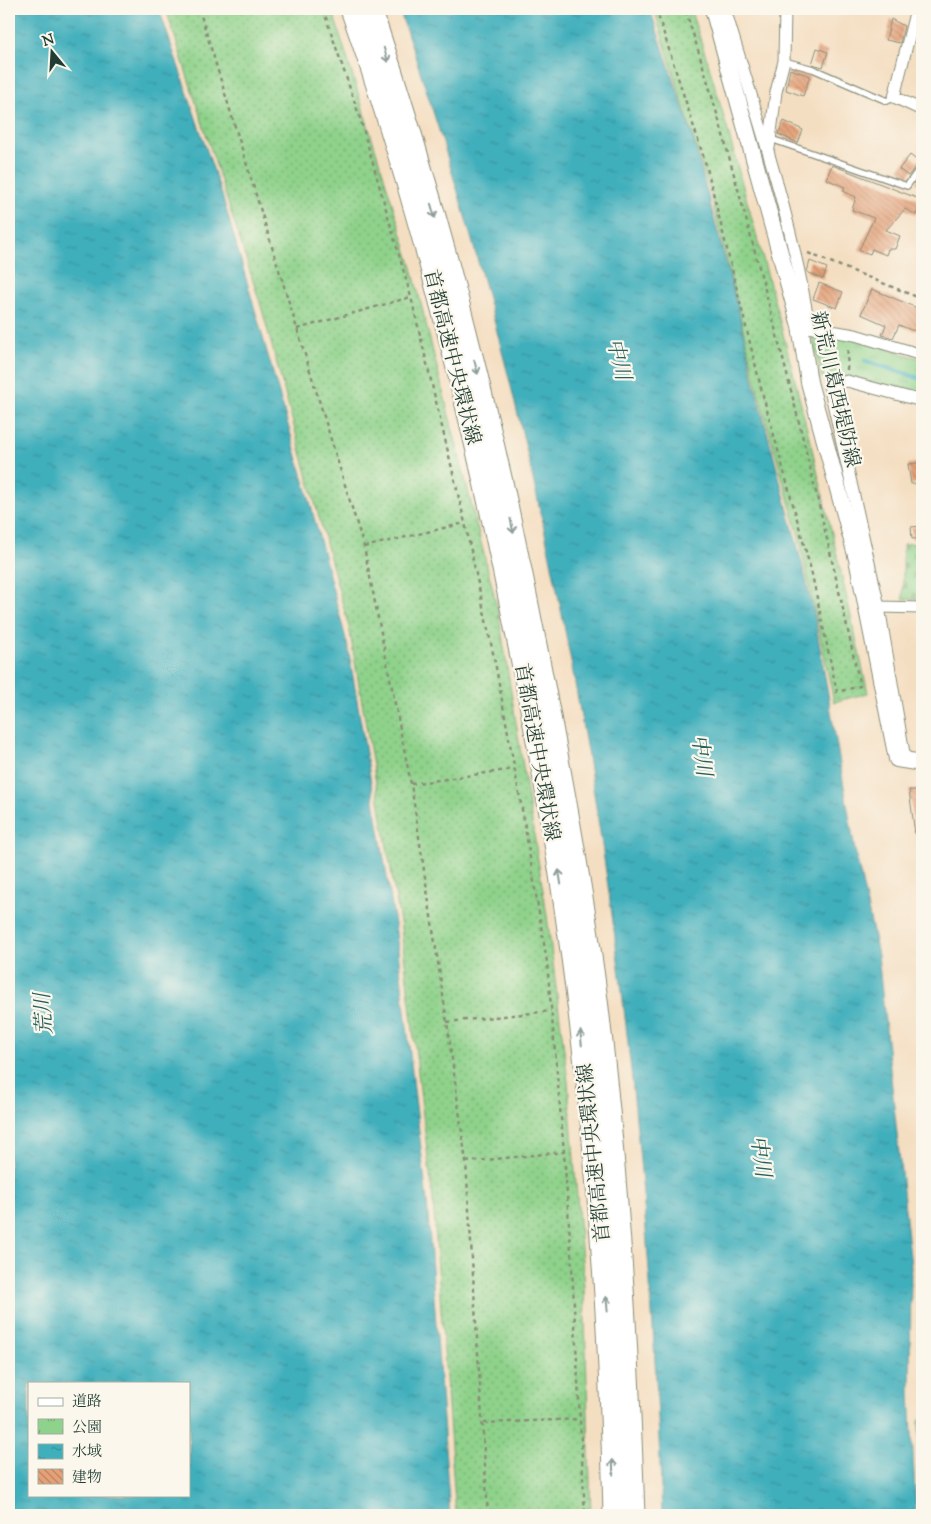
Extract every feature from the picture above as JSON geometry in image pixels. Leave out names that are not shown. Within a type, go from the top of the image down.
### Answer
[{"type":"highway","name":"首都高速中央環状線","points":[[351,9],[428,256],[460,378],[507,586],[547,796],[578,1005],[598,1202],[608,1313],[614,1515]]},
{"type":"highway","name":"首都高速中央環状線","points":[[371,9],[420,166],[478,374],[524,581],[564,789],[597,1001],[615,1178],[625,1322],[634,1515]]},
{"type":"main road","name":"新荒川葛西堤防線","points":[[713,9],[805,326],[810,382],[856,532],[897,759],[905,761]]},
{"type":"main road","points":[[905,761],[922,763]]},
{"type":"street","points":[[725,9],[770,143],[795,248],[805,326],[849,334],[922,355]]},
{"type":"street","points":[[770,143],[776,92],[784,61],[786,9]]},
{"type":"street","points":[[916,9],[917,32],[894,97],[922,110]]},
{"type":"street","points":[[905,761],[879,608],[856,532],[829,385],[847,381],[922,401]]},
{"type":"street","points":[[879,608],[922,608]]},
{"type":"lane","points":[[784,61],[814,69],[887,101],[894,97]]},
{"type":"lane","points":[[770,143],[907,186],[922,165]]},
{"type":"path","points":[[199,9],[364,547],[411,784],[466,1162],[484,1423],[488,1515]]},
{"type":"path","points":[[323,9],[360,118],[410,297],[465,523],[495,662],[514,768],[547,962],[564,1152],[585,1515]]},
{"type":"path","points":[[656,9],[707,168],[762,392],[810,570],[838,692],[860,686],[832,555],[772,313],[706,72],[685,9]]},
{"type":"path","points":[[795,248],[917,297],[922,295]]},
{"type":"path","points":[[297,329],[410,297]]},
{"type":"path","points":[[847,381],[849,334]]},
{"type":"path","points":[[364,547],[465,523]]},
{"type":"path","points":[[411,784],[514,768]]},
{"type":"path","points":[[447,1022],[551,1011]]},
{"type":"path","points":[[466,1162],[564,1152]]},
{"type":"path","points":[[484,1423],[580,1419]]},
{"type":"green space","points":[[166,9],[332,9],[411,264],[498,610],[547,916],[568,1082],[584,1286],[591,1515],[456,1515],[433,1200],[401,928],[349,627],[261,306]]},
{"type":"green space","points":[[654,9],[690,9],[706,57],[765,265],[797,387],[868,693],[834,702],[799,537],[758,391],[712,199]]},
{"type":"green space","points":[[811,333],[848,337],[922,359],[922,397],[849,377],[822,378]]},
{"type":"green space","points":[[922,543],[922,600],[903,599],[903,544]]},
{"type":"green space","points":[[919,1420],[922,1420],[922,1515],[921,1515]]},
{"type":"water","name":"荒川","points":[[9,9],[159,9],[222,195],[309,498],[348,647],[395,924],[427,1201],[450,1515],[9,1515]]},
{"type":"water","name":"中川","points":[[399,9],[650,9],[692,135],[803,567],[815,619],[855,850],[878,955],[911,1266],[910,1392],[916,1515],[662,1515],[653,1323],[637,1132],[616,942],[587,752],[552,563],[509,377],[458,192]]},
{"type":"building","points":[[891,19],[904,26],[900,43],[886,40]]},
{"type":"building","points":[[817,48],[828,52],[823,67],[812,64]]},
{"type":"building","points":[[790,69],[810,76],[803,96],[786,90]]},
{"type":"building","points":[[784,121],[803,130],[798,143],[778,134]]},
{"type":"building","points":[[910,155],[919,162],[908,176],[899,169]]},
{"type":"building","points":[[832,165],[922,200],[916,215],[905,209],[886,230],[900,236],[895,249],[888,249],[886,255],[872,249],[870,254],[859,250],[874,218],[852,210],[856,197],[843,191],[845,187],[826,179]]},
{"type":"building","points":[[922,173],[922,187],[916,182]]},
{"type":"building","points":[[810,261],[827,268],[823,279],[807,272]]},
{"type":"building","points":[[819,283],[843,292],[837,308],[813,299]]},
{"type":"building","points":[[872,289],[922,310],[922,331],[911,330],[899,325],[893,338],[882,335],[886,325],[861,314]]},
{"type":"building","points":[[919,463],[922,483],[911,484],[908,464]]},
{"type":"building","points":[[922,526],[922,538],[912,539],[911,527]]},
{"type":"building","points":[[909,790],[922,790],[922,833],[915,834]]},
{"type":"waterway","points":[[865,361],[922,379]]}]
